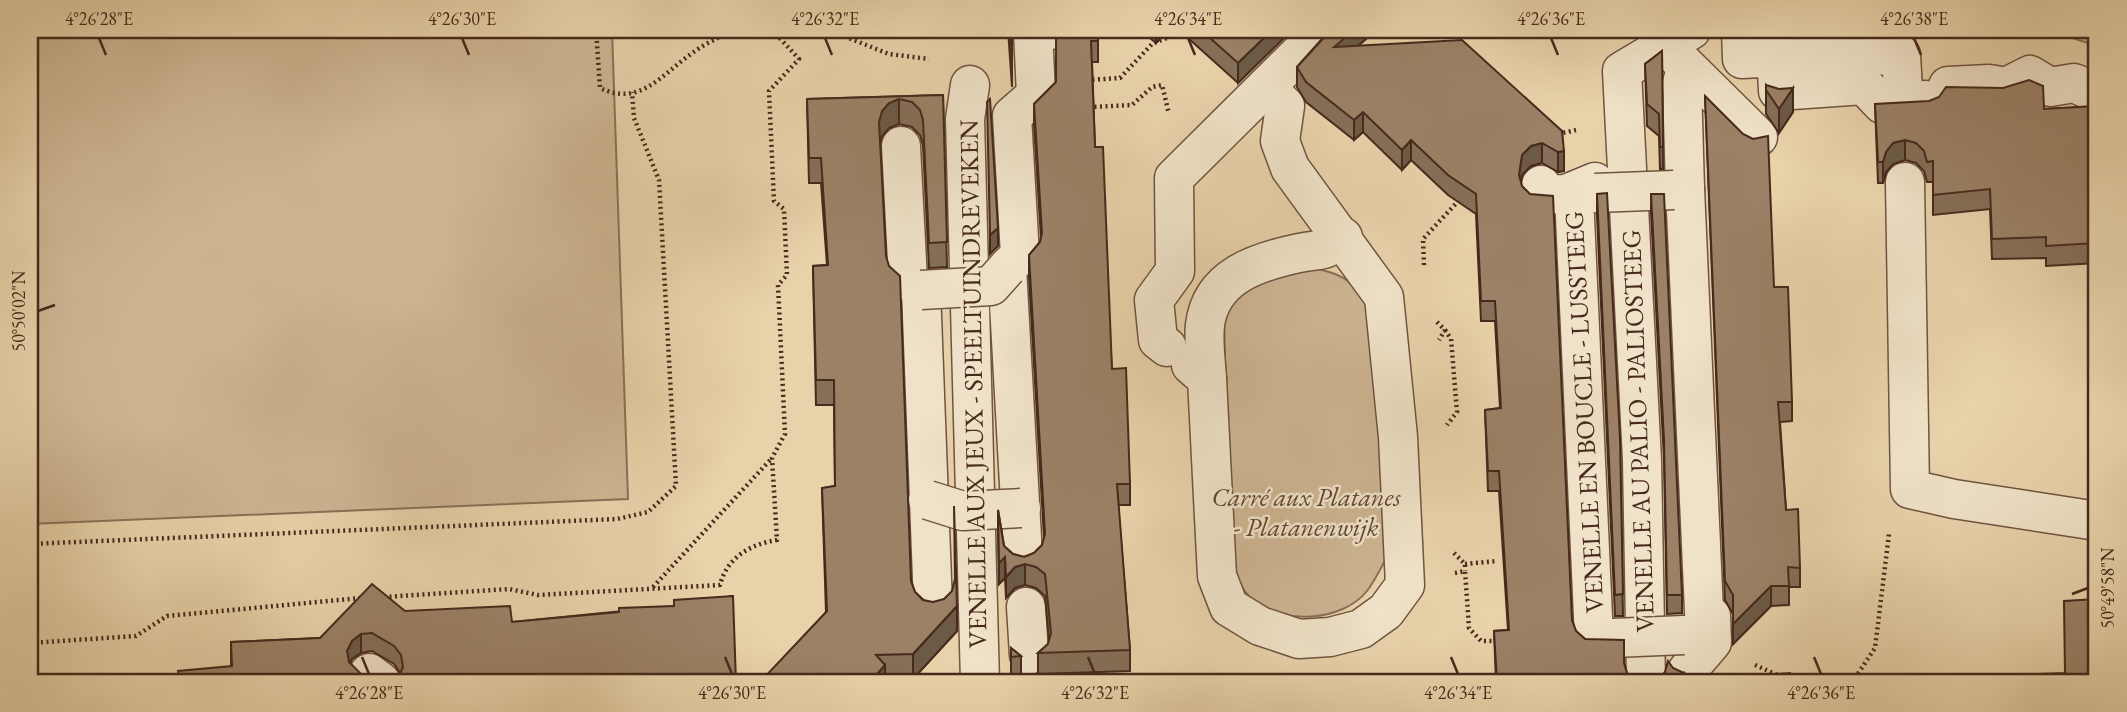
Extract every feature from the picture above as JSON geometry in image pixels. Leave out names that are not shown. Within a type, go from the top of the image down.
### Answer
[{"type":"street","points":[[1019,155],[1018,123],[1042,99],[1039,30]]},
{"type":"street","points":[[901,146],[908,280],[921,290],[991,286],[1020,255],[1012,116],[1036,95],[1033,31],[1051,30]]},
{"type":"street","points":[[1741,30],[1742,59],[1900,55],[1923,94],[1989,84],[2006,87],[2030,75],[2050,87],[2074,83],[2097,93]]},
{"type":"street","points":[[1188,364],[1158,340],[1154,300],[1175,271],[1174,178],[1311,43]]},
{"type":"street","points":[[1680,57],[1758,137],[1717,101],[1680,57]]},
{"type":"street","points":[[1680,57],[1682,83],[1679,189],[1705,634],[1686,653]]},
{"type":"street","name":"VENELLE AU PALIO - PALIOSTEEG","points":[[1646,682],[1642,460],[1600,179],[1622,71],[1680,57]]},
{"type":"street","points":[[1717,101],[1773,96],[1783,58]]},
{"type":"street","name":"VENELLE AUX JEUX - SPEELTUINDREVEKEN","points":[[970,85],[965,119],[980,682]]},
{"type":"street","points":[[1266,87],[1285,106],[1280,141],[1290,168],[1343,237],[1384,297],[1399,451],[1405,586],[1386,611],[1361,629],[1330,637],[1299,639],[1260,626],[1229,607],[1217,576],[1188,364],[1217,289],[1242,270],[1301,252],[1325,251],[1343,237]]},
{"type":"street","points":[[1541,185],[1541,195],[1566,194],[1600,179]]},
{"type":"street","name":"VENELLE EN BOUCLE - LUSSTEEG","points":[[1679,189],[1600,179],[1574,195],[1574,209],[1594,639],[1614,638],[1686,653]]},
{"type":"street","points":[[1905,182],[1909,489],[1954,499],[2097,521]]},
{"type":"street","points":[[1007,268],[1023,556]]},
{"type":"street","points":[[921,290],[933,606]]},
{"type":"street","points":[[928,500],[963,511],[1021,508]]},
{"type":"street","points":[[1686,653],[1712,642],[1710,603]]},
{"type":"street","points":[[1026,607],[1029,655]]},
{"type":"path","points":[[596,30],[600,88],[611,93],[644,92],[668,75],[688,55],[734,30]]},
{"type":"path","points":[[653,588],[772,458],[785,434],[778,285],[787,275],[784,209],[774,201],[769,91],[799,59],[776,34],[779,30]]},
{"type":"path","points":[[845,30],[846,37],[888,54],[934,59]]},
{"type":"path","points":[[1077,108],[1132,105],[1152,87],[1162,85],[1168,100],[1174,178]]},
{"type":"path","points":[[30,544],[617,519],[648,512],[676,486],[659,180],[634,118],[632,92]]},
{"type":"path","points":[[1424,275],[1423,239],[1442,219]]},
{"type":"path","points":[[30,643],[136,636],[167,616],[289,605],[509,589],[538,595],[720,585],[728,567],[747,548],[777,541],[772,458]]},
{"type":"path","points":[[1844,682],[1857,680],[1875,648],[1891,510],[1909,489]]},
{"type":"path","points":[[1465,564],[1497,561]]},
{"type":"path","points":[[1457,573],[1465,571],[1469,628],[1481,641],[1504,640]]},
{"type":"path","points":[[1744,662],[1765,668],[1793,682]]},
{"type":"green space","points":[[30,30],[612,30],[628,499],[30,524]]},
{"type":"green space","points":[[2047,30],[2097,30],[2097,46]]},
{"type":"green space","name":"Carré aux Platanes - Platanenwijk","points":[[1306,267],[1331,272],[1347,280],[1373,314],[1386,559],[1370,587],[1356,601],[1328,614],[1295,616],[1265,608],[1248,596],[1241,586],[1230,557],[1224,318],[1237,292],[1246,284],[1266,275]]},
{"type":"building","points":[[1009,30],[1011,30],[1012,66]]},
{"type":"building","points":[[1056,30],[1098,30],[1098,41],[1091,41],[1095,147],[1103,147],[1112,369],[1126,368],[1130,484],[1117,484],[1130,650],[1038,653],[1048,644],[1051,633],[1045,574],[1036,567],[1025,564],[1015,567],[1006,577],[1005,557],[999,563],[998,510],[1004,546],[1013,554],[1024,557],[1034,553],[1042,545],[1045,534],[1029,255],[1040,242],[1042,233],[1034,104],[1056,82]]},
{"type":"building","points":[[1201,30],[1272,30],[1238,63]]},
{"type":"building","points":[[1331,30],[1354,30],[1334,47],[1462,40],[1562,131],[1564,151],[1558,152],[1542,143],[1531,146],[1522,155],[1519,175],[1522,186],[1530,194],[1553,196],[1572,620],[1576,631],[1585,639],[1624,640],[1627,673],[1640,682],[1497,682],[1494,631],[1509,630],[1499,471],[1488,471],[1485,410],[1501,408],[1495,301],[1481,301],[1476,194],[1448,175],[1411,140],[1402,150],[1363,112],[1354,120],[1306,82],[1297,67]]},
{"type":"building","points":[[1662,51],[1663,147],[1660,147],[1659,114],[1647,104],[1645,64]]},
{"type":"building","points":[[2029,80],[2043,86],[2044,109],[2097,106],[2097,243],[2046,246],[2046,237],[1992,239],[1990,189],[1933,195],[1933,161],[1927,162],[1924,151],[1916,143],[1905,140],[1893,143],[1883,162],[1878,162],[1875,104],[1929,101],[1939,97],[1946,87],[2003,88]]},
{"type":"building","points":[[1766,85],[1779,89],[1793,88],[1779,109],[1766,90]]},
{"type":"building","points":[[943,95],[947,242],[929,243],[923,120],[920,110],[912,102],[899,99],[889,103],[882,111],[879,122],[886,256],[889,266],[900,276],[911,581],[915,592],[923,600],[933,602],[944,599],[952,591],[955,579],[954,506],[957,606],[913,654],[876,655],[885,665],[870,682],[760,682],[827,611],[822,488],[835,486],[834,380],[816,380],[813,266],[828,265],[821,158],[809,158],[807,99]]},
{"type":"building","points":[[1705,96],[1743,134],[1753,139],[1768,136],[1774,287],[1788,287],[1792,402],[1778,402],[1786,510],[1798,509],[1800,568],[1788,567],[1789,586],[1771,586],[1733,624],[1733,595],[1725,581]]},
{"type":"building","points":[[990,99],[998,228],[990,235],[987,102]]},
{"type":"building","points":[[1607,193],[1620,439],[1623,594],[1615,595],[1597,194]]},
{"type":"building","points":[[1651,194],[1664,194],[1682,595],[1667,595],[1664,440]]},
{"type":"building","points":[[372,584],[405,611],[510,606],[512,622],[619,612],[619,608],[674,606],[674,600],[733,596],[736,682],[391,682],[399,676],[403,667],[401,655],[394,646],[372,633],[361,634],[352,641],[347,651],[349,662],[371,682],[179,682],[178,671],[232,666],[231,642],[320,638]]},
{"type":"building","points":[[2097,599],[2097,682],[1938,682],[2010,680],[2011,675],[2065,673],[2064,601]]},
{"type":"building","points":[[1011,648],[1021,656],[1011,657]]},
{"type":"building","points":[[1668,661],[1673,668],[1684,673],[1674,682],[1651,682],[1658,680],[1665,672]]},
{"type":"building","points":[[1790,673],[1791,682],[1675,682]]}]
